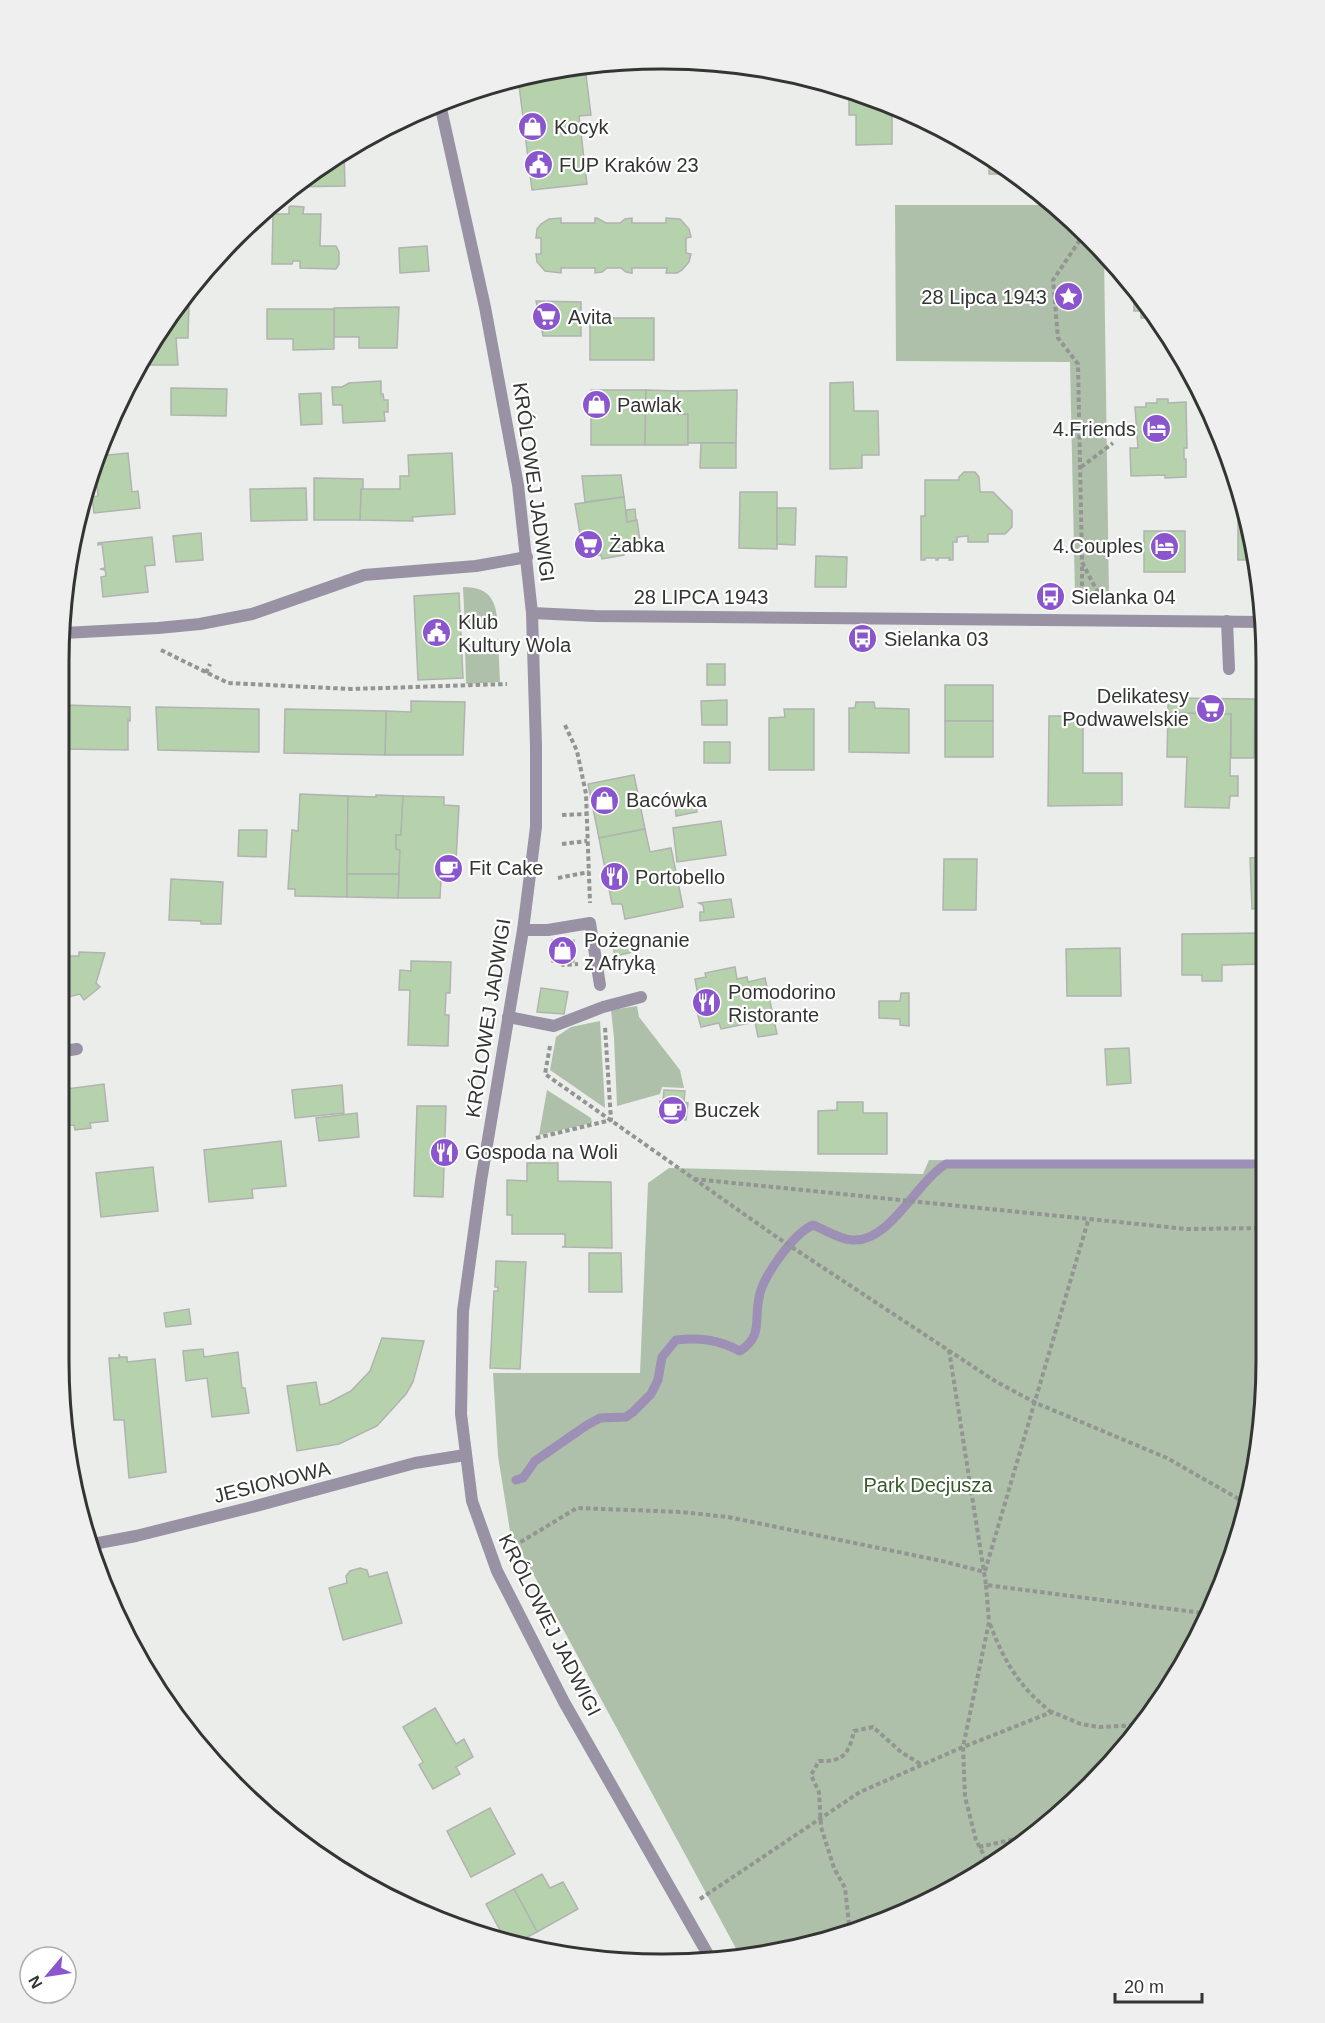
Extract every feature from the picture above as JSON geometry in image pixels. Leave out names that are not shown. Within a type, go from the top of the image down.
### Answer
[{"type":"street","name":"KRÓLOWEJ JADWIGI","points":[[442,111],[485,307],[518,485],[532,613],[536,746],[536,827],[523,930],[479,1193],[463,1311],[461,1414],[465,1455],[472,1501],[497,1571],[564,1702],[707,1952]]},
{"type":"street","points":[[70,633],[200,624],[252,614],[364,575],[476,567],[527,557]]},
{"type":"street","name":"28 LIPCA 1943","points":[[532,613],[595,616],[1255,622]]},
{"type":"street","points":[[1227,621],[1229,669]]},
{"type":"street","points":[[523,930],[548,930],[590,923],[600,985]]},
{"type":"street","points":[[508,1017],[554,1026],[603,1007],[640,997]]},
{"type":"street","points":[[69,1050],[77,1049]]},
{"type":"street","name":"JESIONOWA","points":[[98,1543],[252,1507],[415,1463],[465,1455]]},
{"type":"path","points":[[1080,241],[1053,280],[1058,338],[1078,364],[1082,603]]},
{"type":"path","points":[[1081,468],[1113,443]]},
{"type":"path","points":[[1082,562],[1103,603]]},
{"type":"path","points":[[160,649],[228,683],[341,688],[507,684]]},
{"type":"path","points":[[206,673],[210,664]]},
{"type":"path","points":[[565,725],[577,751],[586,794],[590,923]]},
{"type":"path","points":[[562,815],[586,814]]},
{"type":"path","points":[[562,844],[587,841]]},
{"type":"path","points":[[558,878],[589,872]]},
{"type":"path","points":[[603,1007],[611,1120]]},
{"type":"path","points":[[554,1026],[545,1074],[778,1238],[995,1381],[1036,1403],[1167,1458],[1239,1499]]},
{"type":"path","points":[[536,1138],[611,1120]]},
{"type":"path","points":[[693,1179],[1088,1221],[1187,1229],[1256,1228]]},
{"type":"path","points":[[985,1572],[1088,1221]]},
{"type":"path","points":[[948,1350],[985,1572],[989,1622],[999,1649],[1012,1672],[1033,1698],[1052,1712],[1081,1724],[1099,1727],[1130,1726]]},
{"type":"path","points":[[514,1546],[577,1508],[681,1512],[728,1517],[985,1572]]},
{"type":"path","points":[[986,1585],[1200,1613]]},
{"type":"path","points":[[985,1858],[979,1847],[965,1797],[963,1747],[989,1622]]},
{"type":"path","points":[[700,1899],[860,1792],[963,1747],[1052,1712]]},
{"type":"path","points":[[849,1924],[845,1888],[834,1868],[819,1818],[819,1792],[811,1775],[819,1761],[831,1762],[842,1757],[850,1749],[854,1731],[873,1727],[901,1752],[922,1765]]},
{"type":"path","points":[[979,1847],[1012,1840]]},
{"type":"green space","points":[[895,205],[1040,205],[1104,266],[1109,596],[1075,595],[1070,362],[896,361]]},
{"type":"green space","points":[[463,587],[481,590],[487,594],[494,605],[498,630],[477,631],[475,626],[465,627]]},
{"type":"green space","points":[[477,639],[498,639],[500,682],[466,684],[465,645],[477,643]]},
{"type":"green space","points":[[637,1006],[639,1017],[680,1070],[684,1088],[662,1087],[660,1094],[617,1106],[611,1010]]},
{"type":"green space","points":[[600,1021],[605,1108],[550,1070],[556,1037],[571,1027]]},
{"type":"green space","points":[[547,1090],[591,1118],[592,1123],[539,1135]]},
{"type":"green space","name":"Park Decjusza","points":[[929,1160],[1256,1165],[1255,1399],[1245,1476],[1236,1514],[1211,1588],[1195,1623],[1156,1690],[1109,1752],[1054,1807],[992,1854],[925,1893],[890,1909],[816,1934],[736,1949],[510,1531],[498,1456],[493,1373],[640,1373],[648,1183],[669,1168],[923,1174]]},
{"type":"building","points":[[586,75],[591,115],[579,116],[587,184],[532,190],[519,87]]},
{"type":"building","points":[[849,99],[892,115],[892,144],[856,145],[856,115],[849,115]]},
{"type":"building","points":[[344,162],[345,186],[308,187]]},
{"type":"building","points":[[989,167],[999,174],[989,174]]},
{"type":"building","points":[[289,207],[304,207],[303,214],[321,214],[320,246],[336,246],[339,252],[339,264],[336,269],[300,268],[300,261],[293,261],[292,264],[272,264],[273,214],[289,214]]},
{"type":"building","points":[[561,218],[561,223],[595,223],[595,218],[606,223],[620,223],[632,218],[632,223],[666,223],[666,218],[680,219],[689,229],[691,237],[686,238],[686,253],[691,254],[689,262],[677,273],[666,273],[667,268],[632,268],[632,273],[621,268],[607,268],[595,273],[595,268],[561,268],[561,273],[545,271],[537,262],[536,254],[541,254],[541,238],[536,238],[537,229],[549,219]]},
{"type":"building","points":[[427,246],[429,271],[400,273],[399,248]]},
{"type":"building","points":[[536,301],[581,302],[581,336],[543,336]]},
{"type":"building","points":[[1134,302],[1140,311],[1134,311]]},
{"type":"building","points":[[189,305],[188,338],[176,338],[178,365],[150,365]]},
{"type":"building","points":[[399,307],[397,348],[359,348],[359,337],[334,337],[334,308]]},
{"type":"building","points":[[267,309],[334,309],[334,349],[293,350],[293,339],[267,339]]},
{"type":"building","points":[[607,318],[654,318],[654,360],[590,360],[590,325],[607,325]]},
{"type":"building","points":[[381,381],[381,394],[384,400],[388,400],[388,412],[384,412],[385,421],[343,423],[342,405],[333,405],[332,387],[342,387],[349,383]]},
{"type":"building","points":[[853,382],[854,411],[878,411],[879,455],[862,455],[862,468],[830,469],[830,383]]},
{"type":"building","points":[[171,388],[227,389],[226,416],[171,415]]},
{"type":"building","points":[[591,390],[646,390],[645,445],[591,445]]},
{"type":"building","points":[[646,390],[678,391],[678,414],[688,414],[688,445],[645,445]]},
{"type":"building","points":[[737,390],[736,443],[688,443],[688,414],[678,414],[678,391]]},
{"type":"building","points":[[321,393],[322,424],[301,425],[299,394]]},
{"type":"building","points":[[1157,399],[1168,399],[1168,403],[1186,402],[1187,448],[1184,448],[1184,459],[1186,459],[1186,477],[1131,476],[1130,448],[1138,448],[1135,407],[1146,407],[1146,403],[1157,403]]},
{"type":"building","points":[[701,443],[736,443],[736,468],[700,468]]},
{"type":"building","points":[[128,453],[132,492],[138,491],[140,508],[94,513],[92,498],[98,496],[97,483],[106,455]]},
{"type":"building","points":[[452,453],[455,514],[412,517],[413,521],[360,520],[361,489],[400,489],[400,476],[409,476],[408,455]]},
{"type":"building","points":[[964,472],[975,472],[979,477],[980,492],[993,492],[1012,511],[1012,527],[1005,534],[988,534],[988,542],[968,542],[968,536],[957,537],[957,542],[953,542],[953,560],[925,558],[921,560],[921,516],[925,516],[925,480],[959,480]]},
{"type":"building","points":[[621,475],[624,497],[585,502],[582,476]]},
{"type":"building","points":[[314,478],[363,479],[360,520],[314,520]]},
{"type":"building","points":[[306,488],[307,520],[251,521],[250,489]]},
{"type":"building","points":[[740,492],[777,492],[777,549],[739,548]]},
{"type":"building","points":[[624,497],[627,522],[637,520],[641,548],[624,551],[624,555],[602,559],[601,555],[584,557],[575,504]]},
{"type":"building","points":[[777,508],[796,508],[795,545],[777,544]]},
{"type":"building","points":[[635,509],[636,520],[627,522],[626,510]]},
{"type":"building","points":[[1238,520],[1239,520],[1247,560],[1238,560]]},
{"type":"building","points":[[1144,531],[1185,531],[1185,572],[1144,572]]},
{"type":"building","points":[[201,533],[203,560],[176,562],[173,536]]},
{"type":"building","points":[[152,537],[155,565],[145,566],[148,592],[103,597],[101,577],[106,576],[105,570],[100,569],[105,568],[102,544],[98,545],[98,543]]},
{"type":"building","points":[[816,556],[847,557],[846,587],[815,587]]},
{"type":"building","points":[[459,593],[463,678],[418,680],[414,596]]},
{"type":"building","points":[[707,664],[725,664],[725,685],[707,685]]},
{"type":"building","points":[[945,685],[993,685],[993,721],[945,721]]},
{"type":"building","points":[[1168,698],[1255,699],[1254,758],[1231,758],[1231,714],[1168,713]]},
{"type":"building","points":[[727,700],[727,725],[702,725],[701,701]]},
{"type":"building","points":[[411,701],[465,702],[463,755],[385,755],[386,711],[411,712]]},
{"type":"building","points":[[856,702],[874,702],[875,708],[909,709],[909,753],[849,752],[849,708],[855,708]]},
{"type":"building","points":[[69,705],[130,707],[128,750],[69,749]]},
{"type":"building","points":[[156,707],[259,709],[259,752],[158,750]]},
{"type":"building","points":[[285,709],[386,711],[385,755],[284,753]]},
{"type":"building","points":[[784,709],[814,709],[814,770],[769,770],[769,718],[785,717]]},
{"type":"building","points":[[1168,713],[1231,714],[1230,776],[1238,776],[1238,796],[1230,796],[1229,808],[1185,807],[1187,757],[1167,757]]},
{"type":"building","points":[[1049,716],[1083,716],[1083,773],[1122,773],[1122,805],[1048,806]]},
{"type":"building","points":[[945,721],[993,721],[993,757],[945,757]]},
{"type":"building","points":[[704,742],[730,742],[730,763],[704,763]]},
{"type":"building","points":[[634,775],[645,829],[599,838],[588,784]]},
{"type":"building","points":[[300,794],[348,796],[347,897],[295,896],[295,889],[288,889],[292,830],[298,831]]},
{"type":"building","points":[[376,795],[403,796],[401,835],[396,835],[396,849],[400,850],[399,874],[347,874],[348,796],[376,797]]},
{"type":"building","points":[[403,796],[444,797],[444,805],[459,806],[455,878],[441,878],[440,898],[398,898],[400,850],[396,849],[396,835],[401,835]]},
{"type":"building","points":[[694,800],[697,812],[676,816],[675,804]]},
{"type":"building","points":[[721,821],[726,855],[677,862],[673,828]]},
{"type":"building","points":[[645,829],[650,852],[671,848],[683,907],[625,919],[622,904],[612,904],[599,838]]},
{"type":"building","points":[[239,830],[267,830],[266,857],[238,856]]},
{"type":"building","points":[[1250,858],[1256,858],[1256,909],[1252,909]]},
{"type":"building","points":[[944,859],[977,859],[976,910],[943,910]]},
{"type":"building","points":[[347,874],[399,874],[398,898],[347,897]]},
{"type":"building","points":[[171,879],[223,882],[221,924],[169,920]]},
{"type":"building","points":[[731,899],[734,917],[700,921],[700,912],[704,912],[703,905],[699,903]]},
{"type":"building","points":[[1256,933],[1256,964],[1222,965],[1222,981],[1202,981],[1202,975],[1182,975],[1182,934]]},
{"type":"building","points":[[630,936],[633,952],[615,956],[612,940]]},
{"type":"building","name":"Pożegnanie z Afryką","points":[[552,940],[574,940],[574,962],[552,962]]},
{"type":"building","points":[[1120,948],[1121,996],[1067,996],[1066,949]]},
{"type":"building","points":[[79,952],[105,953],[96,983],[100,987],[84,1000],[80,994],[69,997],[69,956],[79,956]]},
{"type":"building","points":[[411,961],[451,962],[450,993],[446,993],[445,1015],[449,1015],[448,1046],[408,1045],[410,990],[399,990],[400,970],[411,971]]},
{"type":"building","points":[[735,967],[737,979],[747,977],[748,982],[765,978],[777,1034],[758,1037],[755,1022],[721,1029],[719,1023],[701,1027],[696,1008],[700,1007],[695,979],[706,977],[705,973]]},
{"type":"building","points":[[541,988],[568,992],[564,1014],[537,1012]]},
{"type":"building","points":[[901,993],[909,993],[909,1026],[900,1025],[900,1019],[879,1018],[879,1001],[900,1001]]},
{"type":"building","points":[[1129,1048],[1131,1083],[1107,1085],[1105,1049]]},
{"type":"building","points":[[104,1084],[108,1121],[90,1123],[91,1128],[75,1130],[74,1125],[69,1126],[69,1089]]},
{"type":"building","points":[[342,1085],[344,1113],[295,1118],[292,1090]]},
{"type":"building","name":"Buczek","points":[[664,1090],[685,1091],[684,1102],[688,1103],[686,1120],[659,1117],[660,1101],[663,1101]]},
{"type":"building","points":[[837,1102],[863,1102],[863,1113],[887,1113],[887,1154],[818,1154],[818,1111],[837,1110]]},
{"type":"building","points":[[417,1106],[446,1106],[443,1197],[414,1196]]},
{"type":"building","points":[[357,1113],[359,1137],[319,1141],[316,1118]]},
{"type":"building","points":[[281,1141],[286,1186],[252,1189],[253,1198],[209,1202],[204,1150]]},
{"type":"building","points":[[527,1163],[558,1163],[558,1181],[611,1182],[612,1248],[562,1247],[565,1246],[565,1234],[512,1234],[512,1215],[507,1215],[507,1180],[527,1181]]},
{"type":"building","points":[[153,1167],[158,1211],[101,1217],[96,1173]]},
{"type":"building","points":[[589,1253],[621,1253],[622,1292],[589,1292]]},
{"type":"building","points":[[496,1261],[526,1262],[520,1369],[490,1368],[494,1291],[498,1291],[498,1287],[495,1287]]},
{"type":"building","points":[[189,1309],[191,1324],[166,1327],[164,1313]]},
{"type":"building","points":[[382,1338],[424,1341],[413,1382],[406,1394],[377,1426],[339,1444],[297,1451],[287,1386],[316,1382],[320,1405],[328,1403],[351,1391],[370,1371]]},
{"type":"building","points":[[203,1349],[204,1357],[238,1352],[242,1388],[245,1388],[249,1413],[212,1417],[207,1378],[186,1381],[183,1351]]},
{"type":"building","points":[[119,1354],[120,1357],[127,1357],[127,1362],[155,1359],[166,1472],[129,1478],[124,1420],[114,1420],[109,1358],[119,1358]]},
{"type":"building","points":[[360,1568],[367,1570],[369,1577],[387,1572],[402,1623],[343,1640],[329,1588],[347,1583],[346,1576],[350,1571]]},
{"type":"building","points":[[435,1708],[456,1744],[464,1739],[473,1757],[456,1767],[460,1774],[433,1789],[419,1765],[423,1762],[403,1727]]},
{"type":"building","points":[[490,1808],[515,1854],[471,1877],[447,1831]]},
{"type":"building","points":[[542,1874],[550,1888],[563,1882],[578,1909],[537,1932],[514,1889]]},
{"type":"building","points":[[514,1889],[537,1932],[526,1938],[501,1932],[486,1904]]},
{"type":"waterway","points":[[516,1480],[523,1478],[535,1461],[587,1425],[600,1418],[626,1417],[633,1412],[651,1394],[658,1380],[662,1357],[676,1340],[709,1340],[740,1351],[747,1345],[755,1334],[759,1298],[766,1279],[788,1246],[805,1230],[813,1225],[847,1239],[866,1238],[891,1222],[924,1184],[946,1164],[1256,1164]]},
{"type":"place","name":"Kocyk","points":[[533,127]]},
{"type":"place","name":"FUP Kraków 23","points":[[538,165]]},
{"type":"place","name":"28 Lipca 1943","points":[[1068,297]]},
{"type":"place","name":"Avita","points":[[547,317]]},
{"type":"place","name":"Pawlak","points":[[596,405]]},
{"type":"place","name":"4.Friends","points":[[1157,429]]},
{"type":"place","name":"Żabka","points":[[588,545]]},
{"type":"place","name":"4.Couples","points":[[1164,546]]},
{"type":"place","name":"Sielanka 04","points":[[1050,597]]},
{"type":"place","name":"Klub Kultury Wola","points":[[437,633]]},
{"type":"place","name":"Sielanka 03","points":[[863,639]]},
{"type":"place","name":"Delikatesy Podwawelskie","points":[[1210,708]]},
{"type":"place","name":"Bacówka","points":[[605,800]]},
{"type":"place","name":"Fit Cake","points":[[448,868]]},
{"type":"place","name":"Portobello","points":[[614,877]]},
{"type":"place","name":"Pożegnanie z Afryką","points":[[563,951]]},
{"type":"place","name":"Pomodorino Ristorante","points":[[707,1003]]},
{"type":"place","name":"Buczek","points":[[673,1110]]},
{"type":"place","name":"Gospoda na Woli","points":[[444,1152]]}]
